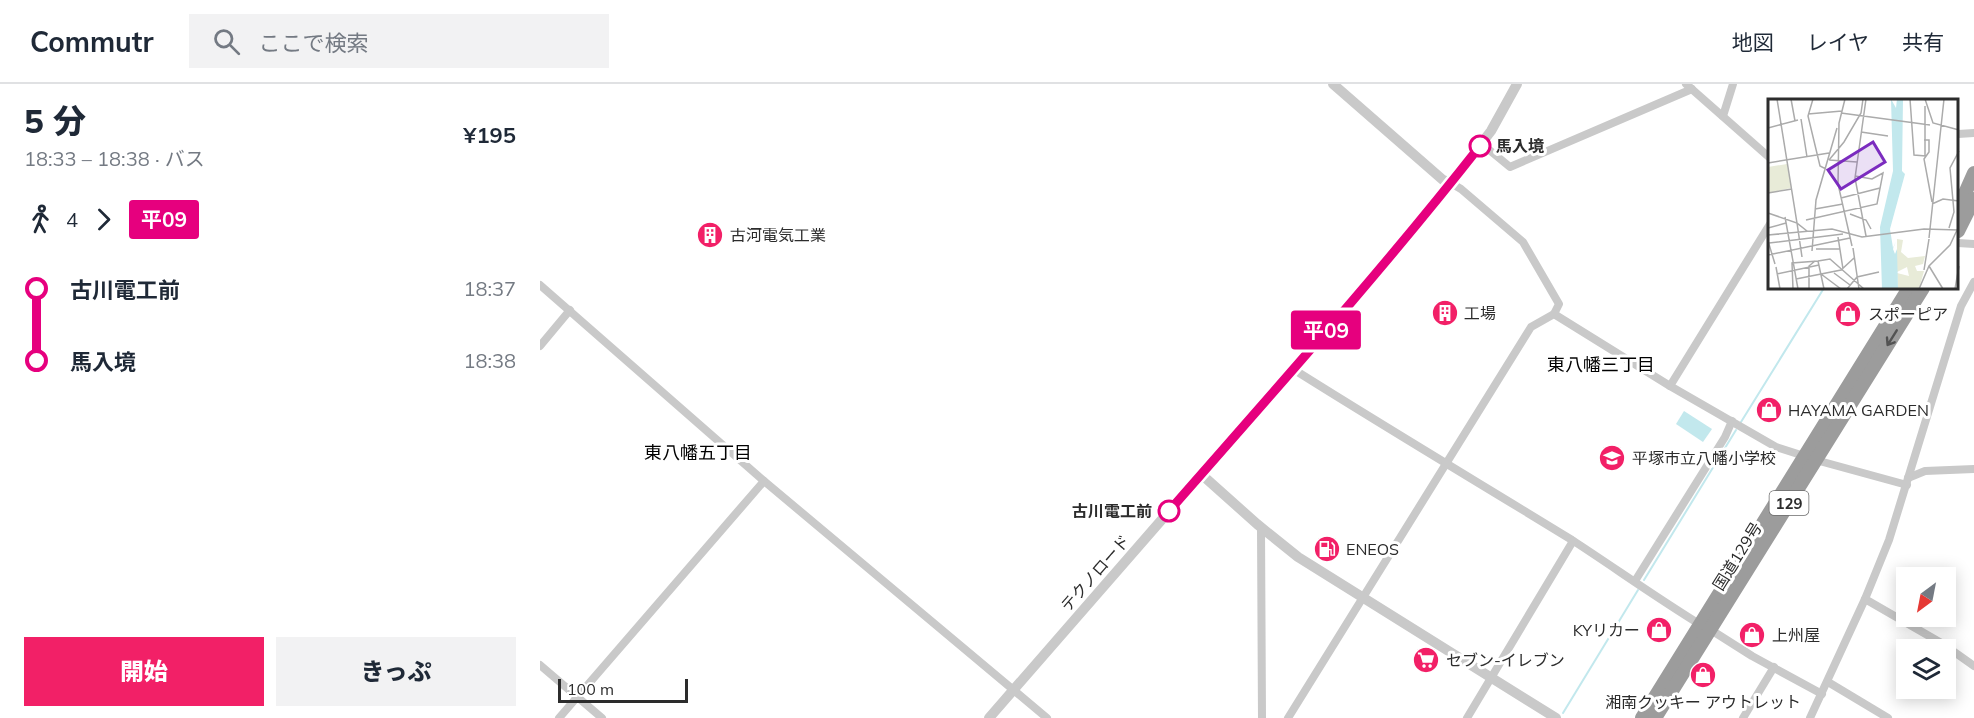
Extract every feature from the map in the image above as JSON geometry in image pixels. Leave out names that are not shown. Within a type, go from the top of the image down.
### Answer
[{"type":"highway","points":[[1959,225],[1963,200],[1974,173]]},
{"type":"highway","name":"国道129号","points":[[1655,718],[1706,627],[1810,458],[1908,290]]},
{"type":"highway","name":"国道129号","points":[[1810,458],[1922,290]]},
{"type":"highway","name":"国道129号","points":[[1642,718],[1706,627]]},
{"type":"street","points":[[1288,718],[1531,327],[1554,314],[1559,304],[1523,242],[1461,189],[1443,180],[1333,84]]},
{"type":"street","name":"テクノロード","points":[[989,718],[1293,369],[1451,183],[1482,144],[1506,107],[1517,84]]},
{"type":"street","points":[[1723,116],[1732,84]]},
{"type":"street","points":[[1482,144],[1510,167],[1689,86],[1768,156]]},
{"type":"street","points":[[1959,134],[1974,133]]},
{"type":"street","points":[[1670,386],[1768,227]]},
{"type":"street","points":[[1959,243],[1974,244]]},
{"type":"street","points":[[1810,718],[1865,599],[1889,540],[1961,306],[1974,282]]},
{"type":"street","points":[[540,285],[764,481],[1047,718]]},
{"type":"street","points":[[540,346],[570,310]]},
{"type":"street","points":[[1554,314],[1670,386],[1776,447],[1810,458],[1908,482],[1925,471],[1974,469]]},
{"type":"street","points":[[1293,369],[1573,541],[1635,581],[1661,601],[1752,657],[1821,694]]},
{"type":"street","points":[[1635,581],[1725,437],[1732,422]]},
{"type":"street","points":[[1201,474],[1261,528],[1298,557],[1556,718]]},
{"type":"street","points":[[559,718],[764,481]]},
{"type":"street","points":[[1261,528],[1262,718]]},
{"type":"street","points":[[1467,718],[1573,541]]},
{"type":"street","points":[[1865,599],[1943,644],[1974,666]]},
{"type":"street","points":[[540,665],[602,718]]},
{"type":"street","points":[[1743,718],[1774,667]]},
{"type":"street","points":[[1828,682],[1888,718]]},
{"type":"water","points":[[1684,411],[1712,429],[1703,442],[1676,424]]},
{"type":"waterway","points":[[1741,422],[1823,290]]},
{"type":"waterway","points":[[1644,580],[1736,430]]},
{"type":"waterway","points":[[1563,713],[1638,590]]},
{"type":"bus line","name":"平09","points":[[1169,511],[1293,369],[1480,146]]},
{"type":"place","name":"馬入境","points":[[1480,146]]},
{"type":"place","name":"古河電気工業","points":[[710,235]]},
{"type":"place","name":"工場","points":[[1445,313]]},
{"type":"place","name":"スポーピア","points":[[1848,314]]},
{"type":"place","name":"HAYAMA GARDEN","points":[[1769,410]]},
{"type":"place","name":"平塚市立八幡小学校","points":[[1612,458]]},
{"type":"place","name":"古川電工前","points":[[1169,511]]},
{"type":"place","name":"ENEOS","points":[[1327,549]]},
{"type":"place","name":"KYリカー","points":[[1659,630]]},
{"type":"place","name":"上州屋","points":[[1752,635]]},
{"type":"place","name":"セブン-イレブン","points":[[1426,660]]},
{"type":"place","name":"湘南クッキー アウトレット","points":[[1703,675]]},
{"type":"district","name":"東八幡三丁目","points":[[1601,364]]},
{"type":"district","name":"東八幡五丁目","points":[[698,452]]}]
